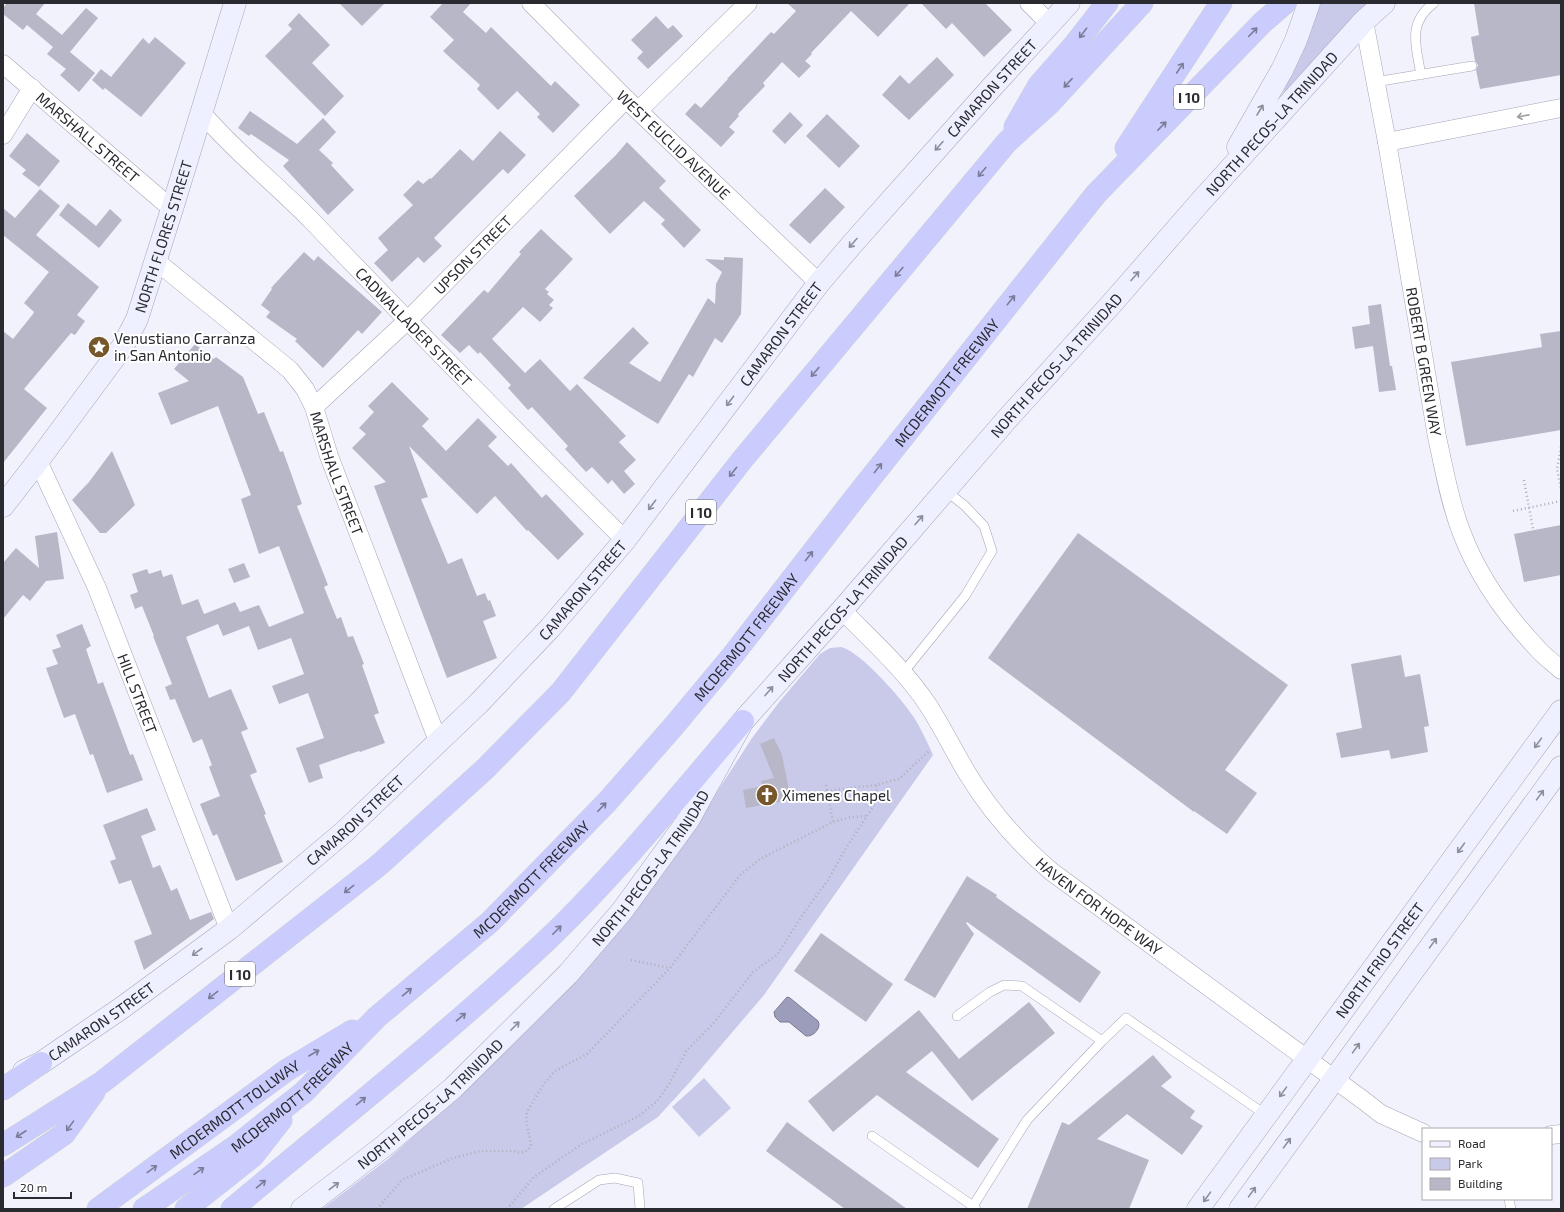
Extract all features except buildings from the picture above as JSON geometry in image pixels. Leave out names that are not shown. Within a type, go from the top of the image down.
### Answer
[{"type":"highway","points":[[1007,142],[1039,85],[1075,44],[1107,3]]},
{"type":"highway","name":"I 10","points":[[3,1145],[101,1083],[379,865],[485,769],[561,692],[742,460],[1007,142],[1049,104],[1142,3]]},
{"type":"highway","points":[[1096,194],[1222,3]]},
{"type":"highway","name":"MCDERMOTT FREEWAY","points":[[144,1209],[236,1146],[304,1092],[377,1017],[490,922],[607,802],[673,727],[732,655],[1096,194],[1262,23],[1285,3]]},
{"type":"highway","points":[[232,1209],[467,1012],[546,940],[614,872],[743,721]]},
{"type":"highway","name":"MCDERMOTT TOLLWAY","points":[[98,1209],[287,1070],[377,1017]]},
{"type":"highway","points":[[3,1089],[41,1063]]},
{"type":"highway","points":[[3,1176],[64,1134],[101,1083]]},
{"type":"highway","points":[[186,1209],[253,1156],[304,1092]]},
{"type":"main road","name":"NORTH FLORES STREET","points":[[3,506],[123,346],[137,319],[235,3]]},
{"type":"main road","name":"CAMARON STREET","points":[[3,1082],[41,1063],[123,1007],[229,928],[344,832],[479,703],[550,628],[625,540],[818,283],[986,93],[1069,3]]},
{"type":"main road","points":[[1201,201],[1228,164],[1266,100],[1296,40],[1308,3]]},
{"type":"main road","name":"NORTH PECOS-LA TRINIDAD","points":[[302,1209],[384,1146],[453,1088],[568,974],[622,910],[689,819],[743,721],[1201,201],[1364,21],[1384,3]]},
{"type":"main road","name":"NORTH FRIO STREET","points":[[1198,1209],[1561,711]]},
{"type":"main road","points":[[1240,1209],[1561,767]]},
{"type":"street","name":"WEST EUCLID AVENUE","points":[[531,3],[818,283]]},
{"type":"street","name":"UPSON STREET","points":[[314,407],[407,321],[633,104],[748,3]]},
{"type":"street","points":[[1030,3],[1050,24]]},
{"type":"street","name":"ROBERT B GREEN WAY","points":[[1364,21],[1387,142],[1437,437],[1447,483],[1461,530],[1472,555],[1491,590],[1510,616],[1537,648],[1561,670]]},
{"type":"street","name":"MARSHALL STREET","points":[[3,64],[172,209]]},
{"type":"street","points":[[3,135],[32,88]]},
{"type":"street","points":[[1387,142],[1561,108]]},
{"type":"street","name":"CADWALLADER STREET","points":[[202,113],[219,133],[290,199],[407,321],[625,540]]},
{"type":"street","name":"MARSHALL STREET","points":[[156,261],[290,370],[305,388],[314,407],[329,456],[438,741]]},
{"type":"street","name":"HILL STREET","points":[[38,461],[97,588],[229,928]]},
{"type":"street","name":"HAVEN FOR HOPE WAY","points":[[842,610],[903,673],[928,704],[986,803],[1028,852],[1052,872],[1306,1060],[1382,1114],[1422,1133]]},
{"type":"lane","points":[[1421,74],[1414,36],[1418,19],[1434,3]]},
{"type":"lane","points":[[1375,82],[1472,66]]},
{"type":"lane","points":[[903,673],[965,596],[992,551],[984,526],[965,506],[945,490]]},
{"type":"lane","points":[[957,1016],[990,992],[1004,985],[1022,986],[1102,1041]]},
{"type":"lane","points":[[872,1136],[973,1208],[1027,1120],[1102,1041],[1126,1018],[1266,1115]]},
{"type":"lane","points":[[554,1209],[599,1180],[615,1178],[638,1183],[640,1209]]},
{"type":"path","points":[[1561,447],[1557,469],[1561,489]]},
{"type":"path","points":[[1524,480],[1533,529]]},
{"type":"path","points":[[1513,511],[1561,501]]},
{"type":"path","points":[[827,791],[876,785],[899,778],[929,751]]},
{"type":"path","points":[[826,785],[833,822]]},
{"type":"path","points":[[507,1209],[534,1177],[553,1163],[582,1144],[639,1116],[657,1101],[669,1084],[687,1050],[712,1025],[753,972],[777,955],[803,914],[828,880],[846,848],[873,807],[876,794],[876,785]]},
{"type":"path","points":[[377,1209],[402,1180],[453,1158],[480,1151],[521,1152],[528,1150],[531,1145],[526,1119],[527,1112],[543,1085],[555,1071],[587,1054],[670,968],[740,875],[760,859],[833,822],[851,817],[867,816]]},
{"type":"path","points":[[631,960],[670,968]]},
{"type":"green space","points":[[1318,3],[1369,3],[1279,103],[1316,12]]},
{"type":"green space","points":[[841,647],[849,650],[869,666],[908,708],[924,735],[933,755],[764,995],[658,1117],[521,1209],[322,1209],[388,1159],[486,1071],[689,835],[752,738],[780,701],[820,654],[830,648]]},
{"type":"green space","points":[[704,1078],[731,1108],[699,1137],[672,1107]]},
{"type":"shaded area","points":[[787,997],[818,1021],[819,1026],[814,1034],[806,1036],[789,1022],[780,1022],[775,1017],[774,1012]]},
{"type":"place","name":"Venustiano Carranza in San Antonio","points":[[99,347]]},
{"type":"place","name":"Ximenes Chapel","points":[[767,795]]}]
